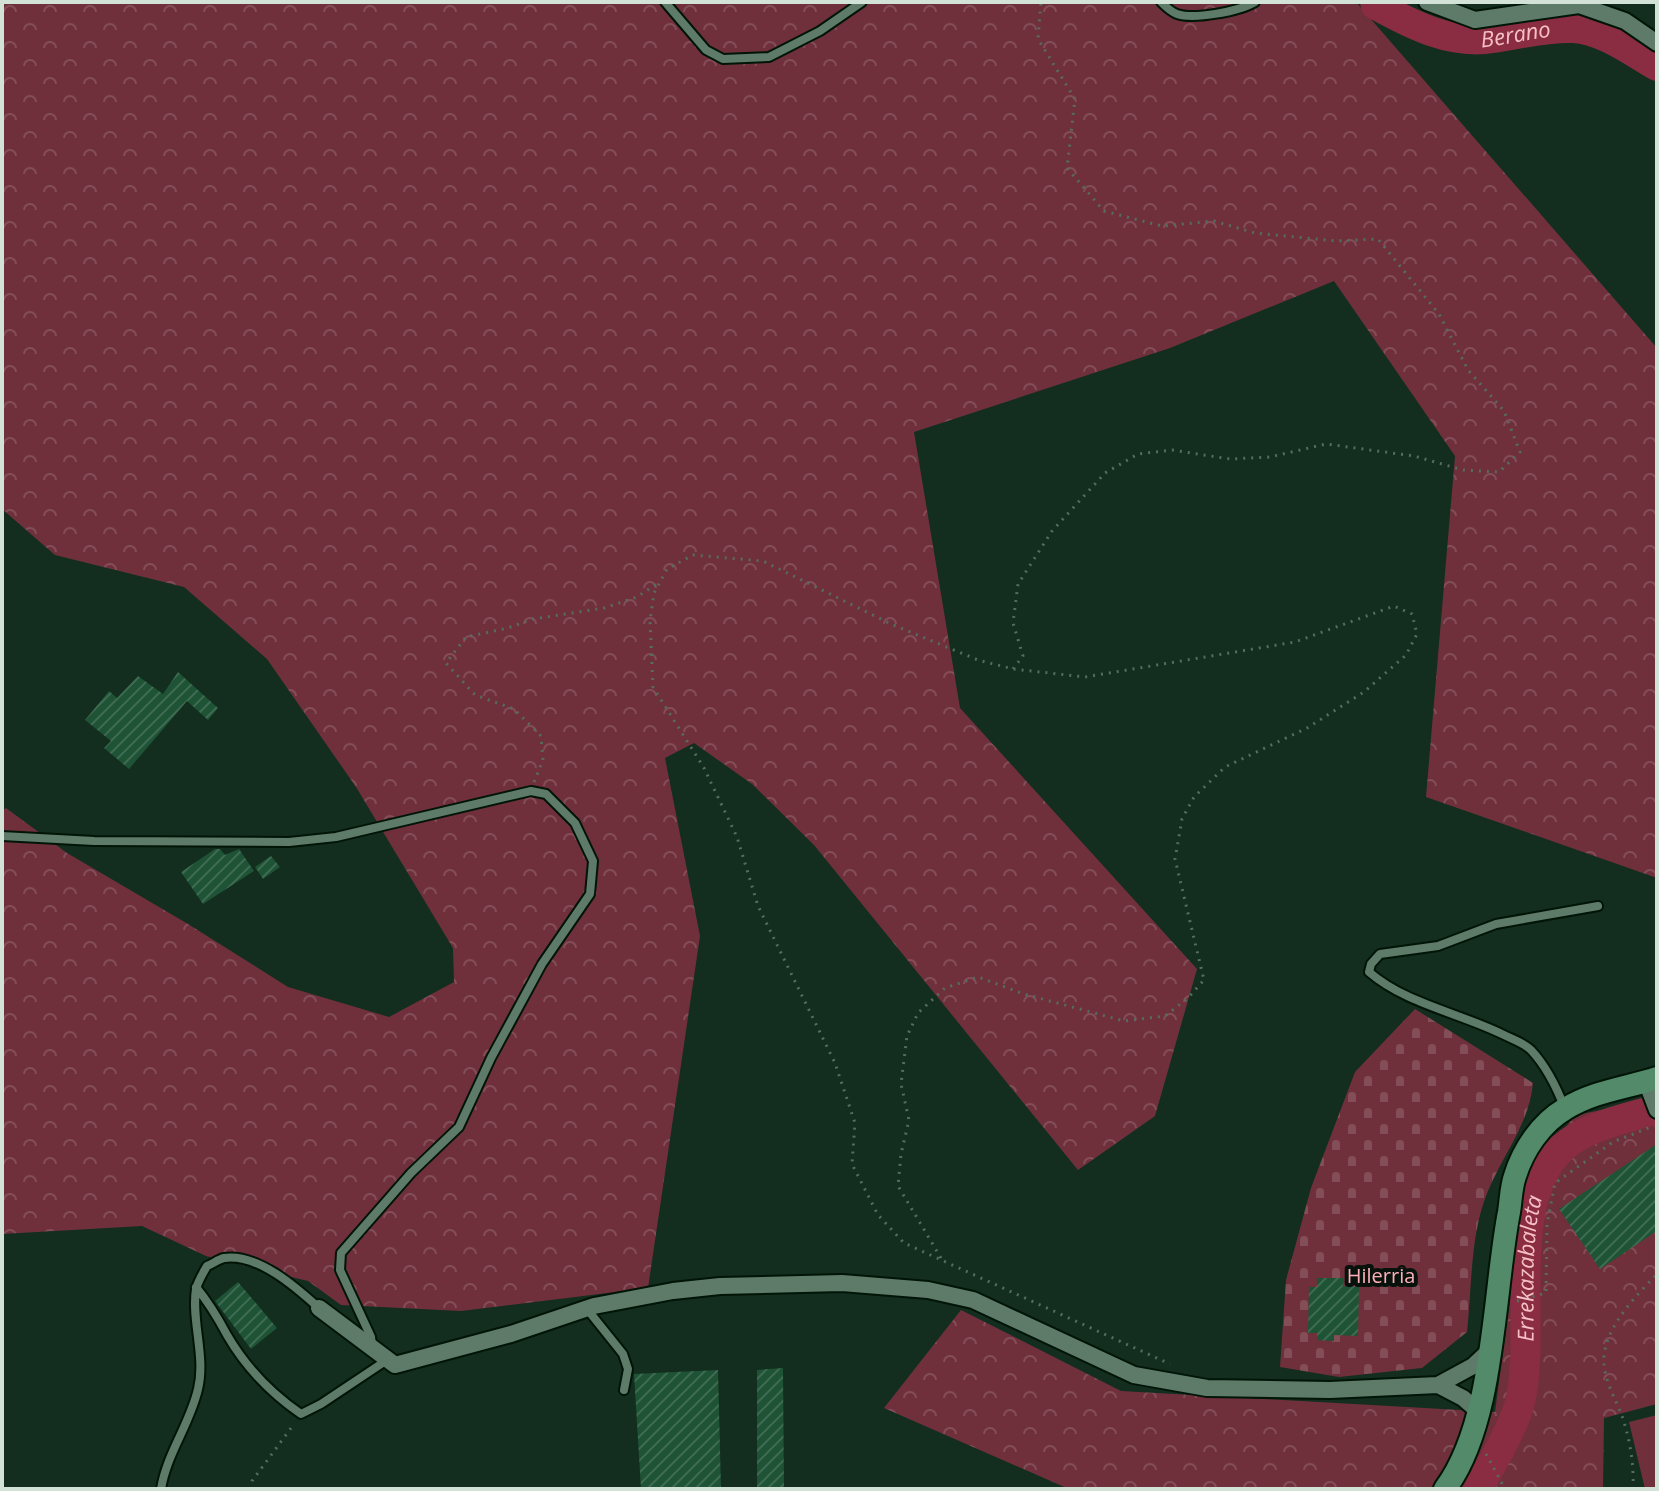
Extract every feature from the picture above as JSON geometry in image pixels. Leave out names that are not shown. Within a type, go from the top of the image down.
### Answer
[{"type":"main road","points":[[1445,1489],[1469,1447],[1490,1350],[1502,1241],[1515,1176],[1539,1130],[1565,1109],[1605,1090],[1653,1091]]},
{"type":"street","points":[[1427,2],[1475,20],[1579,5],[1625,21],[1657,43]]},
{"type":"street","points":[[319,1308],[395,1365],[511,1334],[586,1309],[673,1291],[720,1286],[842,1283],[928,1290],[973,1300],[1134,1375],[1207,1388],[1330,1390],[1438,1385],[1473,1366],[1490,1350]]},
{"type":"street","points":[[1438,1385],[1463,1398],[1478,1411]]},
{"type":"lane","points":[[665,2],[706,50],[723,59],[769,57],[820,31],[862,2]]},
{"type":"lane","points":[[1161,2],[1176,14],[1194,15],[1255,2]]},
{"type":"lane","points":[[2,836],[94,841],[289,842],[336,837],[531,791],[546,794],[575,823],[593,861],[590,894],[542,964],[491,1058],[459,1127],[411,1173],[341,1253],[340,1270],[371,1337],[373,1349]]},
{"type":"lane","points":[[1565,1109],[1555,1083],[1529,1048],[1485,1025],[1421,1001],[1381,982],[1369,972],[1371,964],[1380,954],[1438,946],[1496,924],[1598,906]]},
{"type":"lane","points":[[161,1489],[199,1387],[196,1287],[207,1266],[225,1258],[256,1263],[290,1281],[319,1308]]},
{"type":"lane","points":[[196,1287],[250,1366],[276,1397],[301,1414],[388,1360]]},
{"type":"lane","points":[[586,1309],[623,1354],[628,1369],[624,1390]]},
{"type":"path","points":[[1013,669],[1023,656],[1013,623],[1018,584],[1052,531],[1105,473],[1138,454],[1172,450],[1230,459],[1270,457],[1326,444],[1414,456],[1463,470],[1499,472],[1520,452],[1504,411],[1468,370],[1439,314],[1378,239],[1336,241],[1255,233],[1214,221],[1162,226],[1104,211],[1067,168],[1075,99],[1038,39],[1041,2]]},
{"type":"path","points":[[941,1258],[898,1186],[909,1120],[901,1084],[907,1036],[918,1013],[945,988],[978,977],[1024,994],[1124,1021],[1165,1016],[1188,998],[1204,980],[1175,859],[1182,819],[1194,797],[1225,767],[1307,728],[1364,692],[1406,655],[1417,634],[1412,614],[1394,606],[1330,632],[1295,642],[1085,677],[1013,669],[978,660],[891,624],[763,561],[693,555],[667,569],[654,593],[650,621],[653,687],[704,768],[737,837],[758,906],[835,1063],[855,1123],[852,1164],[878,1215],[904,1243],[1172,1365]]},
{"type":"path","points":[[531,791],[543,760],[541,736],[514,709],[475,695],[446,663],[466,637],[533,619],[604,608],[637,597],[662,581]]},
{"type":"path","points":[[1517,1299],[1546,1293],[1547,1224],[1555,1183],[1613,1142],[1657,1125]]},
{"type":"path","points":[[1633,1489],[1631,1450],[1603,1358],[1613,1328],[1657,1274]]},
{"type":"path","points":[[250,1489],[252,1481],[301,1414]]},
{"type":"path","points":[[1486,1455],[1505,1489]]},
{"type":"green space","points":[[2,2],[1356,2],[1657,348],[1657,878],[1426,797],[1455,456],[1334,281],[1170,348],[914,432],[960,708],[1197,969],[1155,1116],[1078,1170],[814,845],[752,784],[694,743],[665,758],[700,936],[648,1288],[461,1311],[341,1305],[308,1281],[206,1256],[142,1226],[2,1234],[2,811],[6,808],[67,853],[288,987],[389,1017],[454,982],[453,948],[356,787],[267,659],[184,587],[55,555],[2,509]]},
{"type":"green space","name":"Hilerria","points":[[1415,1009],[1533,1083],[1527,1112],[1482,1207],[1475,1242],[1467,1332],[1422,1368],[1339,1377],[1280,1367],[1286,1280],[1311,1188],[1355,1072]]},
{"type":"green space","points":[[1657,1099],[1657,1404],[1604,1418],[1603,1489],[1069,1489],[884,1408],[961,1310],[1121,1391],[1495,1412],[1527,1171],[1576,1115]]},
{"type":"green space","points":[[1657,1415],[1657,1489],[1645,1489],[1629,1422]]},
{"type":"building","points":[[178,672],[218,708],[208,720],[187,701],[129,769],[104,748],[111,741],[85,720],[109,691],[117,698],[138,676],[163,694]]},
{"type":"building","points":[[215,849],[220,849],[225,855],[239,849],[254,871],[203,904],[181,872]]},
{"type":"building","points":[[271,856],[280,867],[263,879],[255,867]]},
{"type":"building","points":[[1657,1144],[1657,1231],[1600,1269],[1559,1209]]},
{"type":"building","points":[[1317,1278],[1344,1278],[1343,1286],[1359,1287],[1358,1336],[1334,1335],[1334,1341],[1317,1340],[1317,1333],[1308,1333],[1309,1287],[1317,1287]]},
{"type":"building","points":[[238,1282],[277,1328],[251,1349],[215,1301]]},
{"type":"building","points":[[783,1368],[784,1489],[757,1489],[757,1370]]},
{"type":"building","points":[[718,1370],[721,1489],[641,1489],[634,1374]]},
{"type":"waterway","name":"Berano","points":[[1375,2],[1432,32],[1462,39],[1553,29],[1584,30],[1617,42],[1657,66]]},
{"type":"waterway","name":"Errekazabaleta","points":[[1476,1489],[1501,1447],[1520,1402],[1526,1340],[1528,1232],[1533,1200],[1544,1171],[1572,1140],[1607,1124],[1657,1109]]}]
